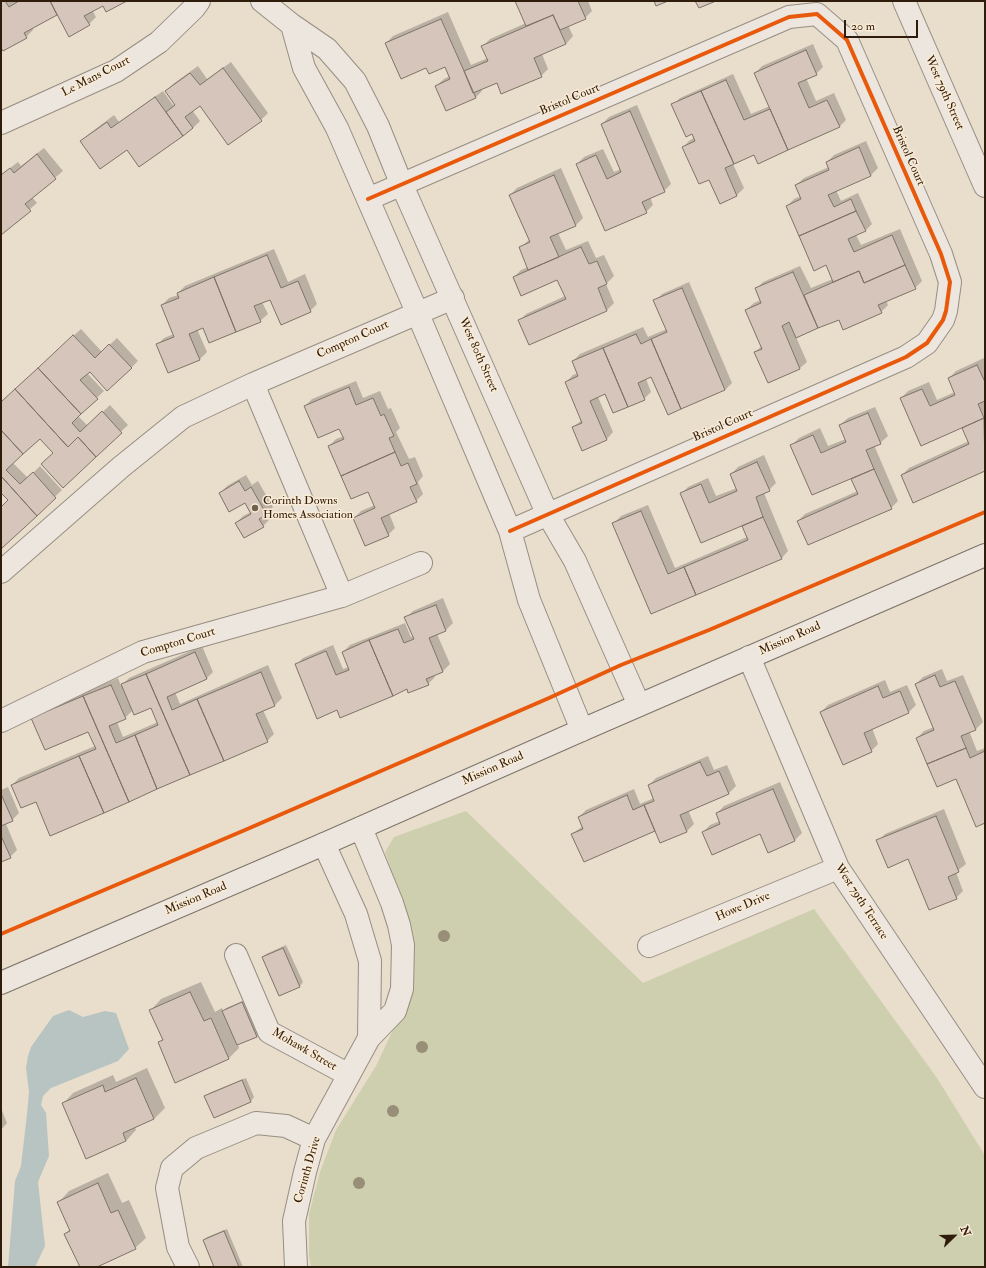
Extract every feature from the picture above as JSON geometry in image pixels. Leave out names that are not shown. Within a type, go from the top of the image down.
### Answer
[{"type":"street","name":"Le Mans Court","points":[[1,123],[116,71],[159,42],[194,8],[199,1]]},
{"type":"street","name":"West 80th Street","points":[[262,1],[292,25],[327,49],[355,82],[378,126],[401,184],[548,513],[575,561],[639,705]]},
{"type":"street","name":"West 79th Street","points":[[904,1],[985,186]]},
{"type":"street","name":"Bristol Court","points":[[368,199],[789,17],[817,14],[847,40],[941,254],[950,282],[946,311],[927,343],[906,357],[510,531]]},
{"type":"street","points":[[292,25],[304,68],[337,128],[510,531],[529,600],[582,730]]},
{"type":"street","name":"Compton Court","points":[[1,572],[121,467],[183,418],[253,384],[417,312],[453,298]]},
{"type":"street","points":[[253,384],[342,596]]},
{"type":"street","name":"Mission Road","points":[[1,983],[361,828],[985,554]]},
{"type":"street","name":"Compton Court","points":[[1,721],[143,652],[342,596],[421,563]]},
{"type":"street","name":"West 79th Terrace","points":[[749,657],[838,868],[985,1087]]},
{"type":"street","name":"Corinth Drive","points":[[296,1267],[294,1221],[314,1139],[369,1038],[395,1011],[402,989],[403,945],[399,925],[392,903],[361,828]]},
{"type":"street","name":"Corinth Drive","points":[[324,844],[356,914],[370,961],[369,1038]]},
{"type":"street","name":"Howe Drive","points":[[649,946],[838,868]]},
{"type":"street","name":"Mohawk Street","points":[[236,955],[269,1032],[349,1075]]},
{"type":"street","points":[[188,1267],[178,1247],[166,1188],[172,1168],[196,1148],[256,1123],[286,1126],[314,1139]]},
{"type":"green space","points":[[466,811],[643,983],[814,909],[937,1078],[984,1154],[985,1267],[311,1267],[309,1256],[309,1214],[320,1172],[336,1130],[376,1066],[401,1013],[411,976],[413,939],[385,852],[394,837]]},
{"type":"shaded area","points":[[69,1010],[83,1017],[105,1011],[116,1013],[129,1049],[118,1061],[51,1088],[43,1096],[41,1105],[46,1113],[49,1156],[38,1182],[45,1246],[35,1267],[8,1267],[15,1181],[21,1166],[27,1114],[29,1092],[26,1068],[28,1056],[31,1047],[53,1016]]},
{"type":"building","points":[[5,1],[9,7],[19,1],[50,1],[57,15],[24,33],[27,38],[3,51],[1,48],[1,2]]},
{"type":"building","points":[[50,1],[127,1],[106,12],[103,6],[84,16],[90,25],[69,37]]},
{"type":"building","points":[[515,1],[578,1],[586,19],[560,30],[553,15],[526,26]]},
{"type":"building","points":[[654,1],[668,1],[656,6]]},
{"type":"building","points":[[695,1],[716,1],[699,8]]},
{"type":"building","points":[[553,15],[566,44],[534,58],[542,77],[501,94],[497,83],[473,93],[464,71],[488,61],[481,46]]},
{"type":"building","points":[[441,19],[476,98],[446,111],[435,86],[450,79],[445,67],[429,74],[426,68],[401,79],[385,43]]},
{"type":"building","points":[[806,50],[817,75],[798,83],[809,108],[827,100],[840,127],[788,150],[754,73]]},
{"type":"building","points":[[223,68],[262,121],[228,145],[200,106],[185,117],[193,128],[183,136],[166,112],[175,105],[165,91],[190,73],[200,85]]},
{"type":"building","points":[[726,80],[744,120],[770,109],[788,150],[758,164],[754,155],[734,164],[701,91]]},
{"type":"building","points":[[701,91],[734,164],[725,168],[737,196],[720,204],[709,180],[699,184],[682,147],[695,141],[692,134],[686,137],[671,104]]},
{"type":"building","points":[[155,97],[183,136],[139,167],[127,150],[100,169],[80,141],[107,122],[111,128]]},
{"type":"building","points":[[630,111],[665,192],[642,202],[647,213],[605,231],[576,164],[596,155],[607,179],[621,172],[601,124]]},
{"type":"building","points":[[859,147],[871,176],[828,195],[834,207],[851,199],[856,211],[799,236],[786,206],[801,199],[795,185],[829,170],[826,162]]},
{"type":"building","points":[[37,154],[56,179],[25,204],[31,211],[1,235],[1,175],[10,168],[14,173]]},
{"type":"building","points":[[554,175],[576,226],[550,237],[559,257],[528,270],[519,247],[530,242],[509,195]]},
{"type":"building","points":[[856,211],[866,231],[848,239],[854,252],[892,235],[905,265],[864,283],[859,271],[833,282],[826,265],[814,271],[799,236]]},
{"type":"building","points":[[581,247],[589,264],[597,261],[607,284],[598,288],[607,311],[529,345],[518,320],[566,299],[557,280],[521,296],[513,277]]},
{"type":"building","points":[[267,255],[281,288],[298,281],[311,312],[281,325],[270,300],[254,306],[261,322],[236,332],[214,277]]},
{"type":"building","points":[[905,265],[916,289],[878,305],[882,313],[843,330],[839,320],[818,328],[804,295],[859,271],[864,283]]},
{"type":"building","points":[[793,272],[818,328],[796,338],[789,322],[782,326],[800,369],[768,383],[754,352],[762,349],[745,310],[761,303],[755,288]]},
{"type":"building","points":[[214,277],[236,332],[209,343],[203,328],[189,334],[200,360],[168,373],[156,344],[174,337],[161,305],[179,298],[177,293]]},
{"type":"building","points":[[682,288],[725,390],[681,409],[651,339],[667,332],[653,300]]},
{"type":"building","points":[[636,334],[641,344],[651,339],[681,409],[668,415],[651,377],[638,383],[645,400],[628,407],[603,348]]},
{"type":"building","points":[[73,335],[95,358],[109,344],[132,368],[107,391],[90,372],[80,380],[98,399],[81,414],[38,368]]},
{"type":"building","points":[[603,348],[628,407],[613,413],[605,394],[590,401],[607,440],[582,451],[572,427],[582,423],[565,382],[578,376],[572,361]]},
{"type":"building","points":[[977,365],[985,382],[985,401],[978,404],[984,418],[921,446],[900,398],[922,389],[930,406],[955,395],[948,378]]},
{"type":"building","points":[[38,368],[81,414],[72,423],[80,432],[102,411],[122,433],[96,457],[78,437],[68,447],[15,389]]},
{"type":"building","points":[[349,387],[356,405],[373,398],[381,416],[384,414],[394,436],[389,438],[395,452],[341,476],[328,446],[344,439],[339,429],[318,438],[304,406]]},
{"type":"building","points":[[15,389],[68,447],[78,437],[96,457],[63,488],[41,464],[53,453],[40,439],[23,454],[1,430],[1,402]]},
{"type":"building","points":[[868,413],[881,444],[866,450],[874,469],[812,495],[790,445],[813,435],[821,453],[846,442],[839,425]]},
{"type":"building","points":[[984,418],[985,471],[913,503],[901,475],[969,444],[962,428]]},
{"type":"building","points":[[1,430],[23,454],[6,470],[20,484],[33,472],[56,498],[37,516],[1,476]]},
{"type":"building","points":[[395,452],[401,466],[408,463],[417,484],[410,487],[417,502],[381,518],[389,536],[365,546],[353,518],[375,508],[368,492],[351,499],[341,476]]},
{"type":"building","points":[[757,462],[770,491],[756,497],[763,517],[701,543],[680,493],[701,484],[709,503],[737,491],[730,474]]},
{"type":"building","points":[[874,469],[892,509],[808,545],[797,521],[858,494],[851,479]]},
{"type":"building","points":[[1,476],[37,516],[1,549],[1,507],[8,500],[1,493]]},
{"type":"building","name":"Corinth Downs Homes Association","points":[[239,481],[245,491],[251,487],[267,515],[259,519],[264,527],[244,538],[235,523],[251,514],[245,503],[229,512],[219,493]]},
{"type":"building","points":[[641,511],[668,574],[684,567],[696,595],[651,614],[612,523]]},
{"type":"building","points":[[763,517],[782,559],[696,595],[684,567],[748,540],[742,526]]},
{"type":"building","points":[[436,605],[446,631],[429,638],[443,672],[426,679],[429,685],[408,693],[407,689],[393,696],[369,640],[398,629],[404,643],[414,639],[404,617]]},
{"type":"building","points":[[369,640],[393,696],[340,718],[337,710],[317,719],[295,664],[326,651],[336,675],[349,670],[342,652]]},
{"type":"building","points":[[195,652],[207,679],[167,697],[172,710],[197,699],[224,761],[190,775],[146,674]]},
{"type":"building","points":[[261,672],[275,706],[256,714],[268,742],[224,761],[197,699]]},
{"type":"building","points":[[146,674],[190,775],[157,789],[135,735],[158,725],[151,708],[134,715],[121,684]]},
{"type":"building","points":[[935,675],[940,687],[955,681],[976,730],[961,736],[966,748],[927,764],[916,738],[934,730],[915,684]]},
{"type":"building","points":[[111,685],[126,719],[109,726],[116,743],[135,735],[157,789],[129,802],[83,696]]},
{"type":"building","points":[[878,686],[883,698],[900,691],[909,713],[864,733],[872,752],[843,765],[820,712]]},
{"type":"building","points":[[83,696],[129,802],[104,813],[79,756],[96,749],[88,732],[45,750],[31,718]]},
{"type":"building","points":[[966,748],[970,758],[985,751],[985,823],[976,827],[956,779],[937,787],[927,764]]},
{"type":"building","points":[[79,756],[104,813],[50,836],[36,802],[21,808],[11,785]]},
{"type":"building","points":[[700,762],[707,776],[719,771],[729,794],[680,815],[687,832],[660,843],[644,805],[654,801],[648,785]]},
{"type":"building","points":[[773,789],[795,841],[768,853],[760,834],[712,855],[702,832],[720,824],[716,813]]},
{"type":"building","points":[[1,794],[13,821],[1,826]]},
{"type":"building","points":[[627,795],[633,810],[644,805],[655,831],[584,862],[571,834],[583,829],[578,817]]},
{"type":"building","points":[[936,816],[959,872],[948,877],[957,899],[929,910],[908,859],[888,868],[876,840]]},
{"type":"building","points":[[1,836],[11,858],[1,862]]},
{"type":"building","points":[[283,948],[300,987],[279,996],[262,957]]},
{"type":"building","points":[[190,992],[204,1021],[211,1018],[229,1059],[175,1083],[158,1042],[163,1040],[149,1010]]},
{"type":"building","points":[[242,1002],[257,1037],[237,1045],[222,1011]]},
{"type":"building","points":[[136,1078],[154,1119],[123,1133],[126,1141],[86,1159],[62,1103],[103,1085],[105,1092]]},
{"type":"building","points":[[242,1080],[251,1102],[214,1118],[204,1096]]},
{"type":"building","points":[[98,1183],[111,1213],[118,1210],[136,1249],[97,1267],[80,1267],[64,1234],[70,1231],[57,1202]]},
{"type":"building","points":[[224,1231],[239,1267],[214,1267],[203,1240]]},
{"type":"cycle path","points":[[368,199],[789,17],[817,14],[847,40],[941,254],[950,282],[946,311],[943,320],[927,343],[906,357],[510,531]]},
{"type":"cycle path","points":[[1,934],[245,830],[549,698],[621,665],[709,630],[985,512]]},
{"type":"place","name":"Corinth Downs Homes Association","points":[[255,508]]}]
